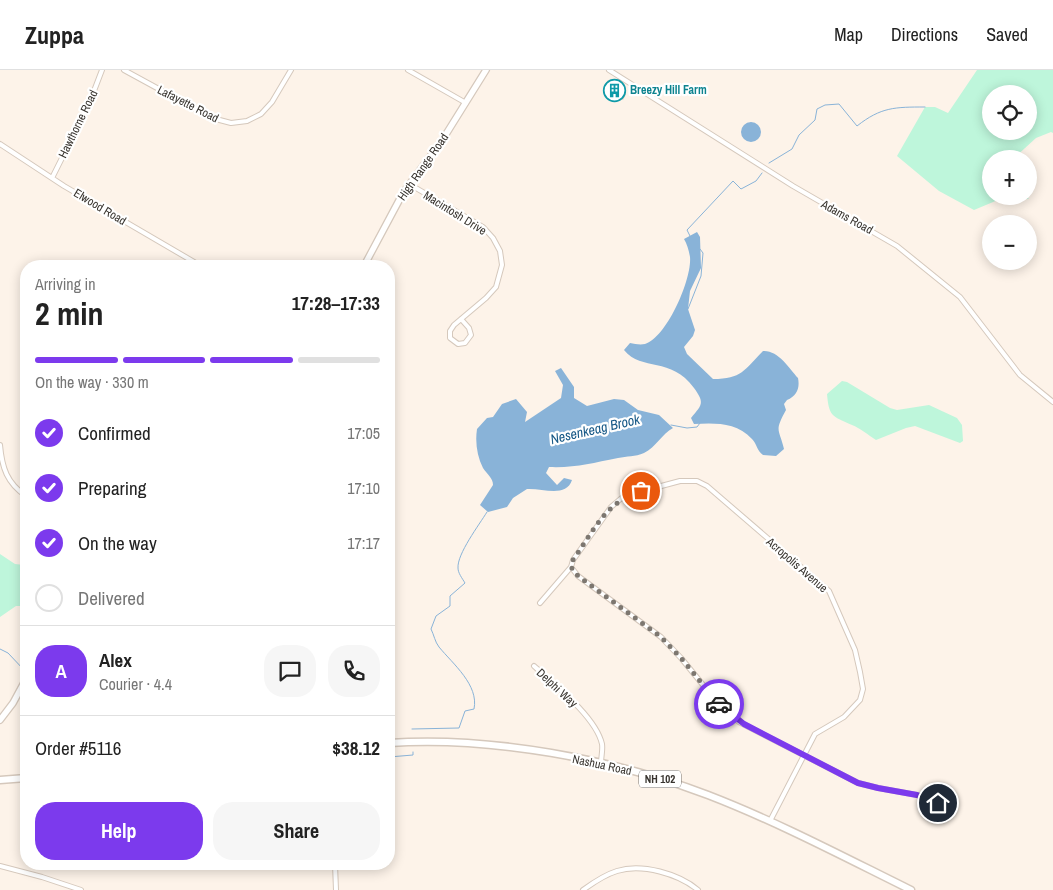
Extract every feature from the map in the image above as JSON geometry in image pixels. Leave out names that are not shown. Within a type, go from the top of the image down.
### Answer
[{"type":"main road","name":"Nashua Road","points":[[395,743],[452,743],[507,748],[601,763],[686,787],[770,820],[911,890]]},
{"type":"main road","points":[[0,780],[20,778]]},
{"type":"street","name":"Hawthorne Road","points":[[52,178],[89,104],[102,70]]},
{"type":"street","name":"Lafayette Road","points":[[124,70],[212,118],[232,123],[247,121],[267,108],[292,70]]},
{"type":"street","points":[[408,70],[466,103]]},
{"type":"street","name":"High Range Road","points":[[367,260],[397,203],[409,184],[434,153],[486,70]]},
{"type":"street","name":"Adams Road","points":[[609,70],[793,186],[897,246],[960,297],[1020,375],[1053,402]]},
{"type":"street","name":"Elwood Road","points":[[0,144],[52,178],[191,260]]},
{"type":"street","name":"Macintosh Drive","points":[[409,184],[483,227],[493,238],[500,251],[502,266],[496,287],[461,319],[450,331],[450,338],[458,344],[465,343],[471,335],[469,328],[461,319]]},
{"type":"street","points":[[0,445],[6,476],[12,486],[20,492]]},
{"type":"street","name":"Acropolis Avenue","points":[[571,567],[573,560],[611,507],[620,500],[630,494],[680,481],[697,482],[708,486],[829,591],[855,650],[862,683],[860,700],[844,717],[815,734],[770,820]]},
{"type":"street","points":[[540,603],[571,567],[578,576],[661,637],[730,714],[744,724],[865,785],[917,795],[938,803]]},
{"type":"street","name":"Delphi Way","points":[[534,666],[578,706],[602,744],[601,763]]},
{"type":"street","points":[[0,720],[20,688]]},
{"type":"street","points":[[0,866],[81,890]]},
{"type":"street","points":[[583,890],[608,874],[630,868],[668,875],[685,881],[698,890]]},
{"type":"street","points":[[336,870],[336,890]]},
{"type":"green space","points":[[977,70],[1053,70],[1053,133],[1051,132],[1037,138],[1037,85],[982,85],[982,140],[1034,140],[1023,150],[982,150],[982,205],[986,205],[974,210],[939,191],[897,156],[925,107],[935,107],[948,113]]},
{"type":"green space","points":[[842,381],[847,382],[890,408],[897,410],[929,405],[957,418],[962,425],[963,441],[960,443],[915,426],[876,440],[836,417],[831,412],[827,394]]},
{"type":"green space","points":[[0,554],[15,564],[20,565],[20,606],[16,606],[0,617]]},
{"type":"water","points":[[747,122],[755,122],[761,128],[761,136],[755,142],[747,142],[741,136],[741,128]]},
{"type":"water","points":[[697,232],[700,237],[701,268],[690,291],[688,309],[695,330],[693,336],[684,347],[687,354],[713,379],[723,379],[737,375],[763,351],[774,353],[791,369],[798,378],[799,385],[795,394],[784,404],[786,410],[780,422],[779,430],[784,449],[776,456],[763,455],[759,452],[752,439],[739,429],[717,424],[694,424],[691,418],[700,407],[701,401],[694,388],[685,378],[666,368],[639,361],[631,357],[624,350],[630,343],[645,344],[662,331],[676,306],[690,267],[690,255],[684,239]]},
{"type":"water","points":[[561,368],[574,387],[574,398],[587,406],[614,399],[624,400],[638,410],[659,415],[673,428],[652,447],[641,454],[576,466],[549,467],[546,473],[557,485],[564,478],[572,480],[569,486],[565,489],[553,491],[527,489],[513,498],[507,507],[488,512],[480,505],[493,483],[479,459],[476,444],[477,429],[487,418],[493,417],[502,404],[516,399],[527,412],[525,422],[561,398],[563,385],[555,371]]},
{"type":"building","name":"Breezy Hill Farm","points":[[608,80],[626,94],[623,100],[604,86]]},
{"type":"waterway","name":"Nesenkeag Brook","points":[[769,163],[792,149],[799,135],[815,120],[817,109],[825,105],[839,104],[857,126],[874,115],[889,109],[925,107]]},
{"type":"waterway","name":"Nesenkeag Brook","points":[[690,236],[687,230],[733,181],[741,189],[756,181],[762,173]]},
{"type":"waterway","name":"Nesenkeag Brook","points":[[688,309],[701,276],[703,253],[700,249]]},
{"type":"waterway","name":"Nesenkeag Brook","points":[[671,425],[687,428],[697,427],[700,423]]},
{"type":"waterway","name":"Nesenkeag Brook","points":[[412,729],[459,728],[465,711],[474,709],[475,700],[469,683],[438,645],[431,629],[436,616],[450,606],[450,596],[465,583],[458,568],[461,555],[487,512]]},
{"type":"waterway","name":"Nesenkeag Brook","points":[[0,649],[8,653],[20,666]]},
{"type":"waterway","name":"Nesenkeag Brook","points":[[395,756],[413,755],[413,752]]},
{"type":"way so far","points":[[641,491],[624,496],[611,507],[573,560],[571,567],[578,576],[661,637],[719,704]]},
{"type":"place","name":"Breezy Hill Farm","points":[[614,90]]},
{"type":"route","points":[[719,704],[739,722],[836,770],[858,783],[917,795],[938,803]]}]
